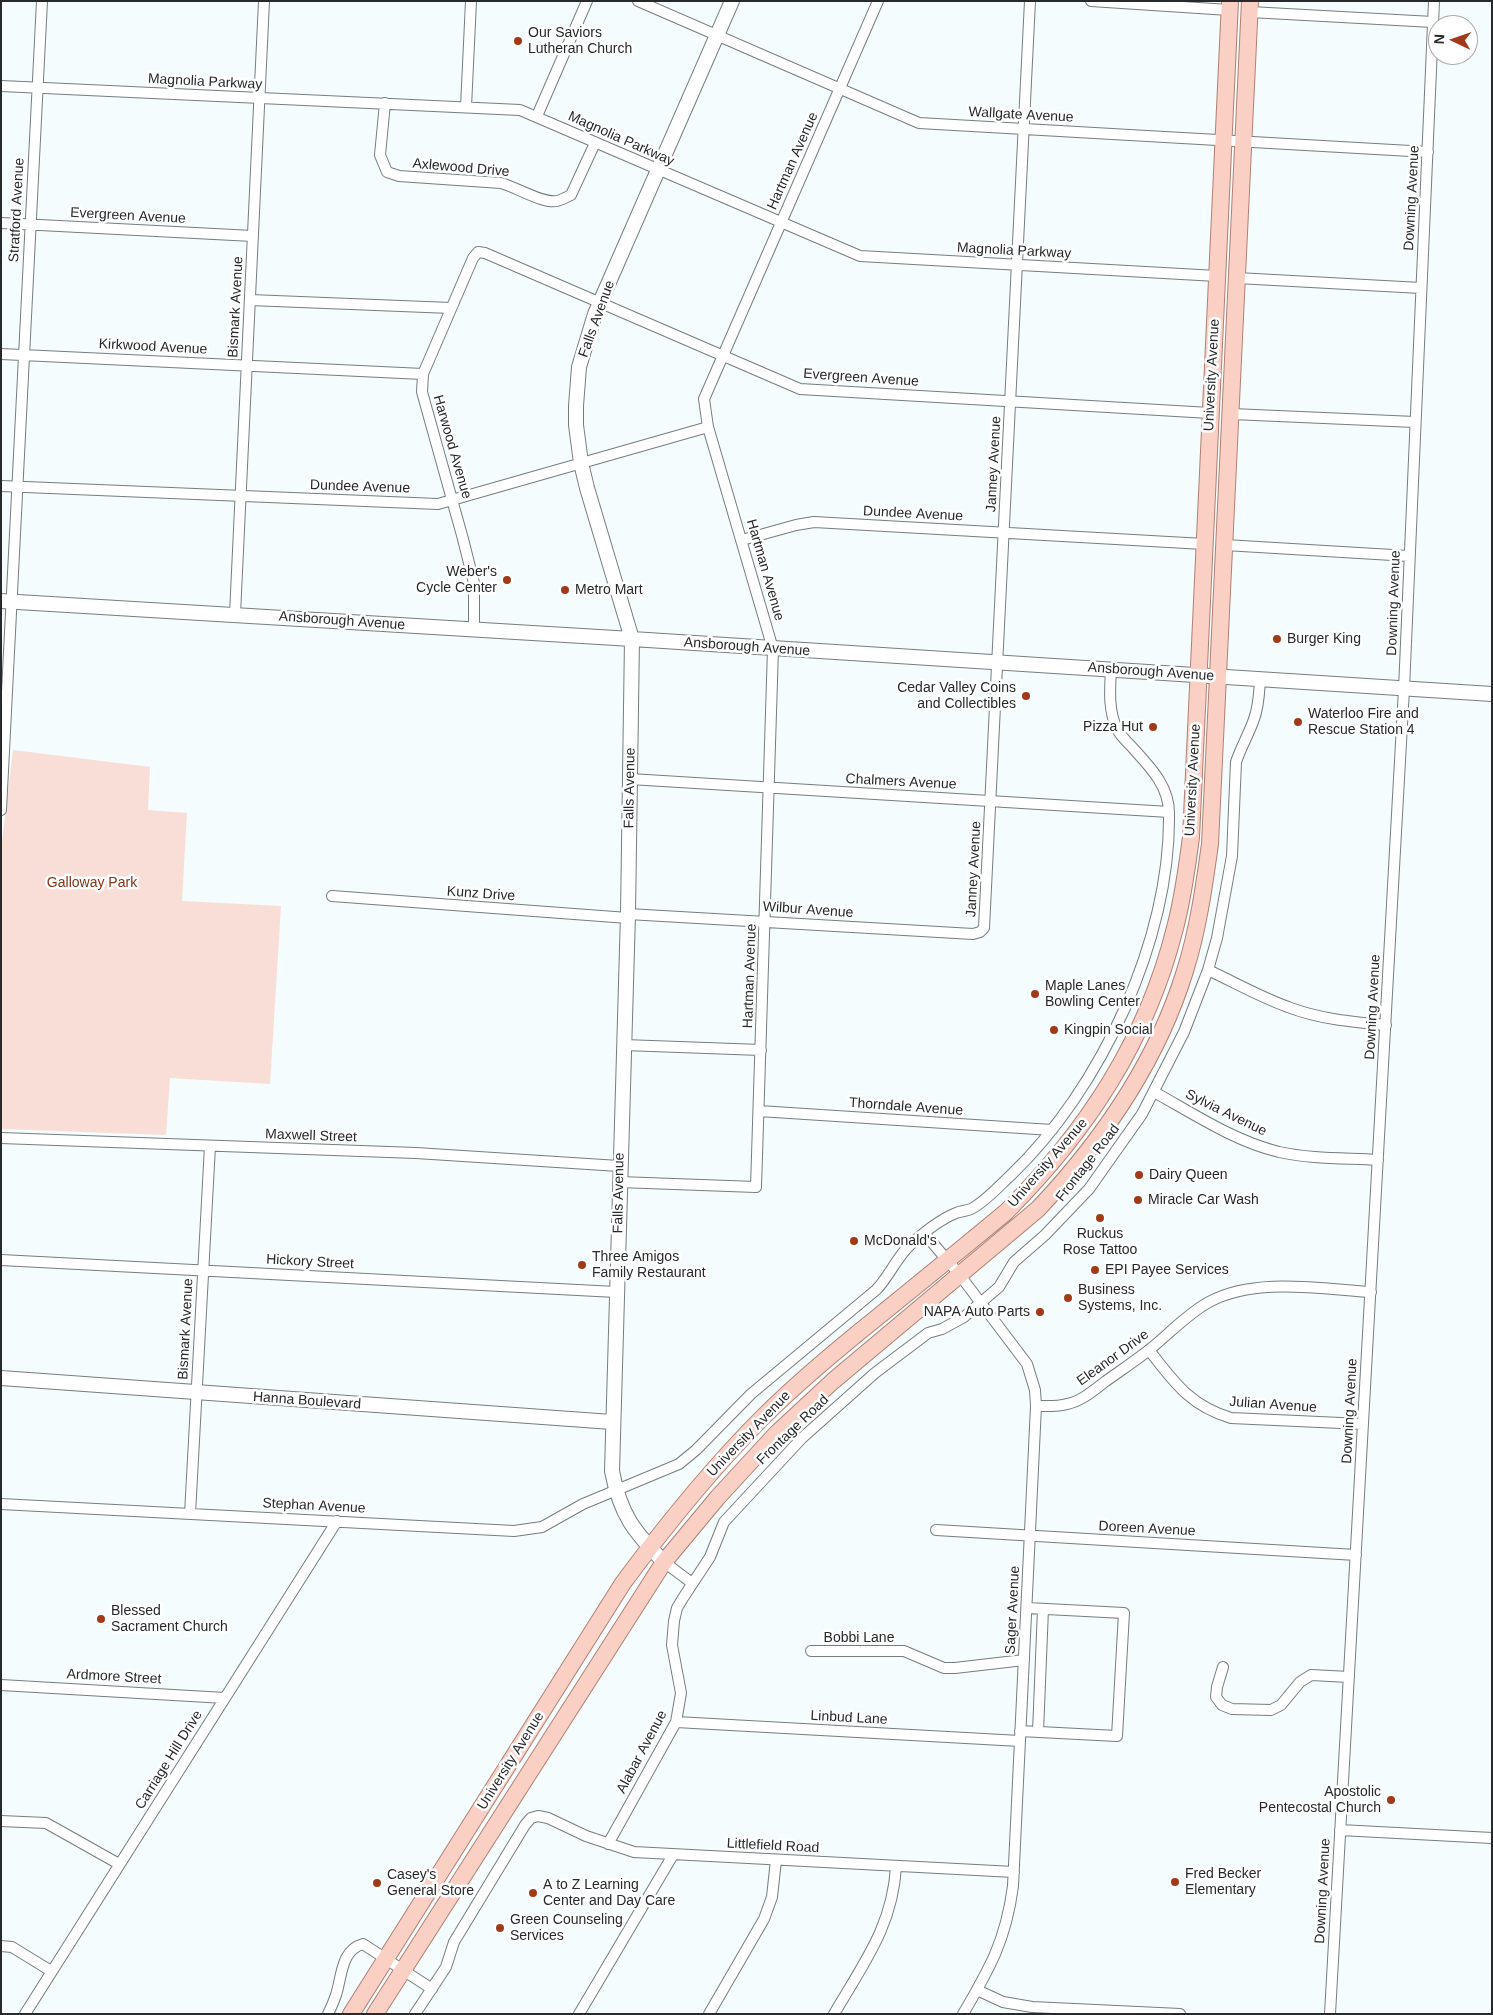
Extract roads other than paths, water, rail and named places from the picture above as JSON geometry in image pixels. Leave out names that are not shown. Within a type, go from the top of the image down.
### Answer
[{"type":"main road","name":"University Avenue","points":[[351,2014],[624,1584],[650,1547],[701,1484],[762,1418],[822,1362],[1006,1212],[1029,1189],[1064,1149],[1099,1101],[1134,1041],[1167,957],[1182,896],[1191,837],[1229,6]]},
{"type":"main road","name":"University Avenue","points":[[376,2014],[402,1970],[664,1562],[718,1496],[777,1433],[834,1381],[959,1274],[1021,1225],[1066,1179],[1106,1129],[1125,1100],[1160,1035],[1185,972],[1204,891],[1210,844],[1250,7]]},
{"type":"street","name":"Stratford Avenue","points":[[1,810],[6,601],[17,487],[42,1]]},
{"type":"street","name":"Bismark Avenue","points":[[235,614],[264,1]]},
{"type":"street","points":[[466,107],[472,1]]},
{"type":"street","points":[[537,116],[587,1]]},
{"type":"street","name":"Wallgate Avenue","points":[[638,1],[919,124],[1428,152]]},
{"type":"street","name":"Falls Avenue","points":[[692,1583],[664,1562],[628,1520],[616,1489],[612,1471],[619,1166],[628,916],[632,639],[581,463],[576,426],[577,386],[584,349],[601,302],[732,1]]},
{"type":"street","name":"Hartman Avenue","points":[[619,1182],[756,1187],[773,649],[708,427],[704,399],[878,1]]},
{"type":"street","name":"Janney Avenue","points":[[984,928],[1030,1]]},
{"type":"street","points":[[1091,1],[1229,6]]},
{"type":"street","name":"Downing Avenue","points":[[1433,15],[1434,1]]},
{"type":"street","points":[[1250,7],[1428,22]]},
{"type":"street","name":"Downing Avenue","points":[[1330,2014],[1404,689],[1431,65]]},
{"type":"street","name":"Magnolia Parkway","points":[[1,86],[520,110],[860,256],[1217,276]]},
{"type":"street","name":"Axlewood Drive","points":[[385,103],[380,155],[387,172],[399,176],[501,183],[513,186],[547,201],[557,201],[571,195],[594,143]]},
{"type":"street","name":"Evergreen Avenue","points":[[1,224],[253,236]]},
{"type":"street","name":"Evergreen Avenue","points":[[478,252],[485,253],[601,302],[800,389],[1210,413]]},
{"type":"street","name":"Harwood Avenue","points":[[474,630],[474,583],[453,500],[425,410],[422,392],[423,374],[473,258],[478,252]]},
{"type":"street","points":[[1237,278],[1421,288]]},
{"type":"street","points":[[250,300],[451,308]]},
{"type":"street","name":"Kirkwood Avenue","points":[[1,354],[423,374]]},
{"type":"street","points":[[1232,414],[1415,422]]},
{"type":"street","name":"Dundee Avenue","points":[[1,486],[438,504],[708,427]]},
{"type":"street","name":"Dundee Avenue","points":[[742,540],[814,522],[1204,544]]},
{"type":"street","points":[[1224,545],[1409,556]]},
{"type":"street","name":"Ansborough Avenue","points":[[6,601],[1492,694]]},
{"type":"street","points":[[616,1489],[668,1470],[688,1458],[751,1394],[876,1290],[886,1280],[901,1256],[924,1234],[945,1218],[957,1212],[971,1209],[1012,1174],[1052,1130],[1091,1074],[1120,1018],[1150,941],[1161,893],[1166,859],[1169,812],[1166,795],[1156,774],[1118,730],[1113,720],[1110,700],[1111,669]]},
{"type":"street","name":"Frontage Road","points":[[692,1583],[710,1557],[724,1522],[802,1438],[875,1373],[915,1342],[928,1333],[942,1329],[964,1317],[999,1287],[1014,1262],[1045,1235],[1089,1190],[1130,1133],[1154,1092],[1184,1032],[1208,970],[1225,900],[1232,856],[1236,762],[1240,748],[1254,720],[1258,704],[1260,680]]},
{"type":"street","name":"Chalmers Avenue","points":[[630,779],[1169,812]]},
{"type":"street","name":"Kunz Drive","points":[[332,896],[628,916]]},
{"type":"street","name":"Wilbur Avenue","points":[[628,916],[765,921],[973,934],[980,932],[984,928]]},
{"type":"street","points":[[1208,970],[1281,1004],[1306,1013],[1344,1021],[1386,1025]]},
{"type":"street","points":[[624,1045],[761,1050]]},
{"type":"street","name":"Sylvia Avenue","points":[[1154,1092],[1229,1133],[1262,1147],[1296,1155],[1378,1160]]},
{"type":"street","name":"Thorndale Avenue","points":[[759,1111],[1052,1130]]},
{"type":"street","name":"Maxwell Street","points":[[1,1138],[420,1153],[619,1166]]},
{"type":"street","name":"Bismark Avenue","points":[[190,1514],[210,1146]]},
{"type":"street","name":"Sager Avenue","points":[[924,1234],[959,1274],[1027,1364],[1032,1377],[1036,1406],[1014,1872],[1010,1903],[998,1951],[963,2014]]},
{"type":"street","name":"Hickory Street","points":[[1,1260],[616,1292]]},
{"type":"street","name":"Eleanor Drive","points":[[1036,1406],[1059,1406],[1077,1401],[1148,1350],[1193,1312],[1209,1302],[1241,1290],[1275,1287],[1371,1292]]},
{"type":"street","name":"Julian Avenue","points":[[1148,1350],[1179,1387],[1197,1404],[1213,1413],[1231,1418],[1363,1424]]},
{"type":"street","name":"Hanna Boulevard","points":[[1,1378],[612,1422]]},
{"type":"street","name":"Stephan Avenue","points":[[1,1504],[514,1531],[528,1530],[556,1521],[583,1504],[616,1489]]},
{"type":"street","name":"Carriage Hill Drive","points":[[25,2014],[50,1971],[337,1521]]},
{"type":"street","name":"Doreen Avenue","points":[[936,1530],[1356,1555]]},
{"type":"street","name":"Alabar Avenue","points":[[608,1844],[676,1722],[681,1693],[672,1634],[677,1608],[692,1583]]},
{"type":"street","points":[[1026,1608],[1043,1609],[1038,1732]]},
{"type":"street","name":"Linbud Lane","points":[[676,1722],[1020,1736],[1038,1732],[1117,1736],[1124,1613],[1043,1609]]},
{"type":"street","name":"Bobbi Lane","points":[[811,1652],[904,1651],[944,1668],[1024,1660]]},
{"type":"street","points":[[1224,1666],[1216,1687],[1216,1697],[1222,1705],[1232,1710],[1271,1710],[1281,1705],[1300,1682],[1311,1675],[1349,1677]]},
{"type":"street","name":"Ardmore Street","points":[[1,1685],[224,1698]]},
{"type":"street","name":"Littlefield Road","points":[[432,1989],[446,1967],[454,1942],[525,1825],[531,1818],[538,1816],[548,1818],[572,1830],[634,1852],[1014,1872]]},
{"type":"street","points":[[1,1821],[46,1823],[119,1864]]},
{"type":"street","points":[[1340,1830],[1492,1838]]},
{"type":"street","points":[[579,2014],[673,1855]]},
{"type":"street","points":[[709,2014],[764,1919],[772,1898],[776,1860]]},
{"type":"street","points":[[834,2014],[884,1925],[892,1897],[896,1866]]},
{"type":"street","points":[[328,2014],[336,1994],[345,1961],[354,1946],[363,1944],[432,1989],[415,2014]]},
{"type":"street","points":[[1,1946],[12,1947],[50,1971]]},
{"type":"street","points":[[978,1990],[1003,2002],[1032,2007],[1180,2014]]},
{"type":"place","name":"Our Saviors Lutheran Church","points":[[518,41]]},
{"type":"place","name":"Weber's Cycle Center","points":[[507,580]]},
{"type":"place","name":"Metro Mart","points":[[565,590]]},
{"type":"place","name":"Burger King","points":[[1277,639]]},
{"type":"place","name":"Cedar Valley Coins and Collectibles","points":[[1026,696]]},
{"type":"place","name":"Waterloo Fire and Rescue Station 4","points":[[1298,722]]},
{"type":"place","name":"Pizza Hut","points":[[1153,727]]},
{"type":"place","name":"Maple Lanes Bowling Center","points":[[1035,994]]},
{"type":"place","name":"Kingpin Social","points":[[1054,1030]]},
{"type":"place","name":"Dairy Queen","points":[[1139,1175]]},
{"type":"place","name":"Miracle Car Wash","points":[[1138,1200]]},
{"type":"place","name":"Ruckus Rose Tattoo","points":[[1100,1218]]},
{"type":"place","name":"McDonald's","points":[[854,1241]]},
{"type":"place","name":"Three Amigos Family Restaurant","points":[[582,1265]]},
{"type":"place","name":"EPI Payee Services","points":[[1095,1270]]},
{"type":"place","name":"Business Systems, Inc.","points":[[1068,1298]]},
{"type":"place","name":"NAPA Auto Parts","points":[[1040,1312]]},
{"type":"place","name":"Blessed Sacrament Church","points":[[101,1619]]},
{"type":"place","name":"Apostolic Pentecostal Church","points":[[1391,1800]]},
{"type":"place","name":"Fred Becker Elementary","points":[[1175,1882]]},
{"type":"place","name":"Casey's General Store","points":[[377,1883]]},
{"type":"place","name":"A to Z Learning Center and Day Care","points":[[533,1893]]},
{"type":"place","name":"Green Counseling Services","points":[[500,1928]]},
{"type":"park label","name":"Galloway Park","points":[[92,883]]}]
